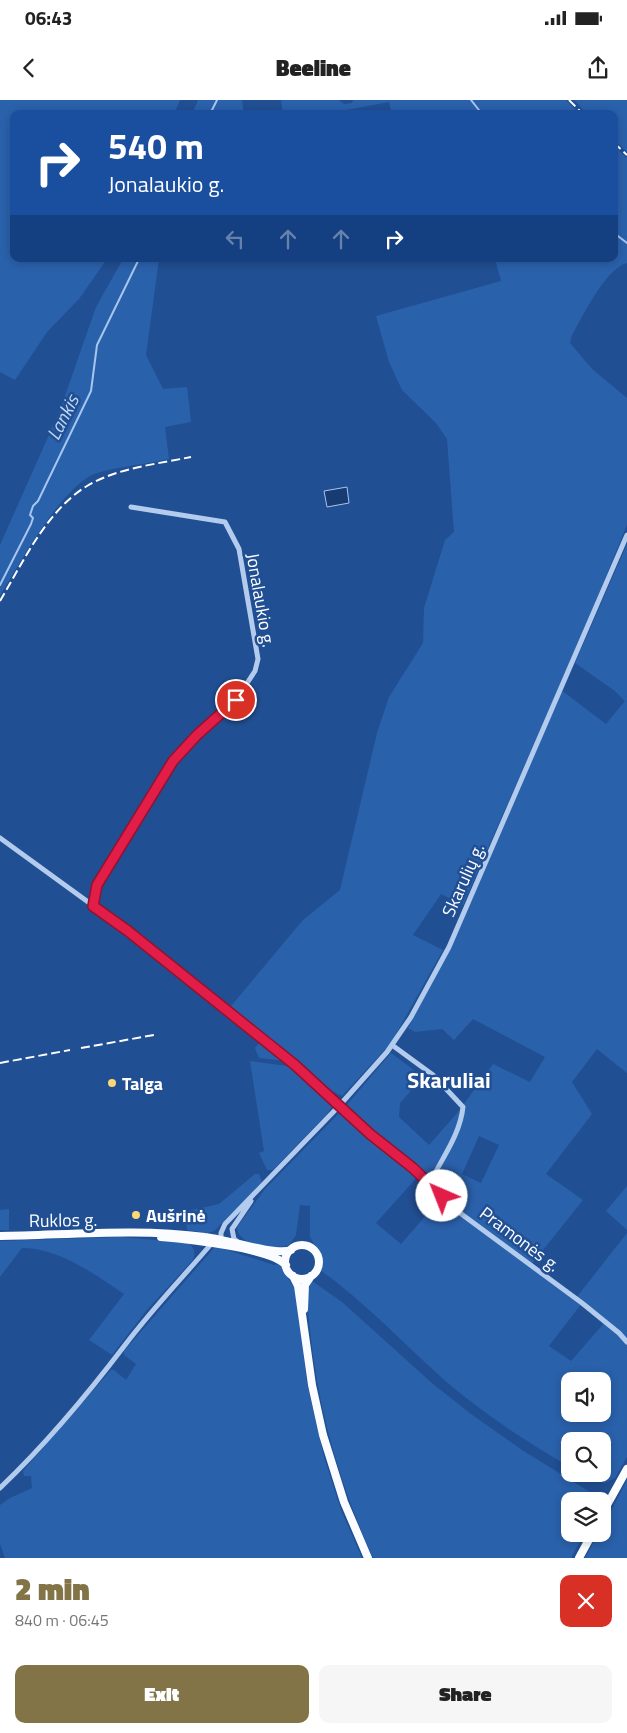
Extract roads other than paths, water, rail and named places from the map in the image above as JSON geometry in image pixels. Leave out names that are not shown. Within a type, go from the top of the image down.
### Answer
[{"type":"highway","points":[[611,1498],[627,1469]]},
{"type":"highway","points":[[579,1558],[588,1542]]},
{"type":"main road","points":[[127,1233],[173,1233],[220,1238],[280,1252],[303,1246],[315,1252],[318,1265],[305,1285],[304,1316]]},
{"type":"main road","points":[[127,1233],[212,1243],[278,1258],[286,1265],[298,1286],[304,1316],[312,1385],[323,1435],[344,1502],[368,1558]]},
{"type":"main road","name":"Ruklos g.","points":[[0,1236],[127,1233]]},
{"type":"main road","points":[[286,1265],[286,1257],[291,1250]]},
{"type":"main road","points":[[293,1276],[302,1279],[311,1276]]},
{"type":"street","name":"Jonalaukio g.","points":[[93,906],[97,885],[173,761],[197,735],[236,700],[255,671],[258,659],[239,549],[225,522],[131,507]]},
{"type":"street","name":"Skarulių g.","points":[[220,1238],[224,1224],[256,1195],[339,1106],[392,1045],[411,1017],[449,946],[601,600],[627,535]]},
{"type":"street","name":"Pramonės g.","points":[[0,838],[93,906],[258,1035],[432,1185],[460,1212],[582,1303],[619,1333],[627,1342]]},
{"type":"street","points":[[392,1045],[432,1075],[463,1107],[462,1121],[432,1180],[432,1185]]},
{"type":"street","name":"Skarulių g.","points":[[238,1242],[234,1239],[232,1229],[256,1195]]},
{"type":"street","points":[[220,1238],[225,1246]]},
{"type":"street","points":[[0,1488],[54,1432],[112,1364],[150,1314],[212,1243]]},
{"type":"waterway","name":"Lankis","points":[[212,110],[217,100]]},
{"type":"waterway","name":"Lankis","points":[[471,100],[479,110]]},
{"type":"waterway","name":"Lankis","points":[[618,236],[627,243]]},
{"type":"waterway","name":"Lankis","points":[[0,585],[31,524],[33,518],[30,515],[33,506],[38,501],[91,391],[97,345],[138,262]]},
{"type":"railway","points":[[569,100],[579,110]]},
{"type":"railway","points":[[618,147],[627,155]]},
{"type":"railway","points":[[0,601],[37,538],[73,496],[87,486],[111,475],[138,467],[191,457]]},
{"type":"railway","points":[[81,1048],[154,1035]]},
{"type":"railway","points":[[0,1063],[70,1050]]},
{"type":"place","name":"Talga","points":[[112,1083]]},
{"type":"place","name":"Aušrinė","points":[[136,1215]]},
{"type":"district","name":"Skaruliai","points":[[449,1080]]}]
